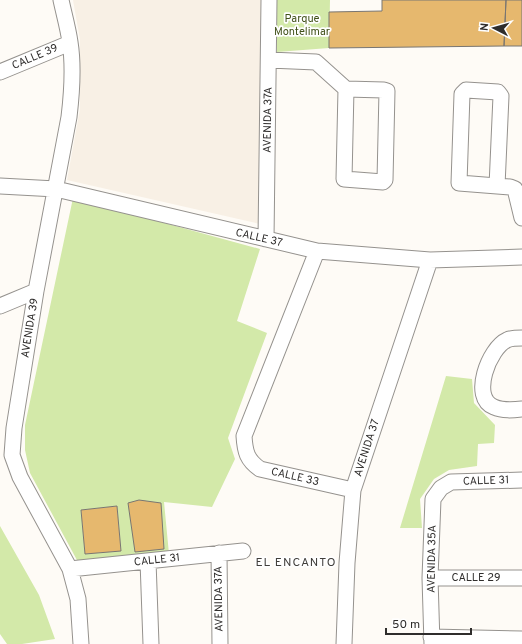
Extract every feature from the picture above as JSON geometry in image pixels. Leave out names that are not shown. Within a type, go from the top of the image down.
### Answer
[{"type":"street","name":"AVENIDA 39","points":[[61,0],[70,43],[72,90],[69,117],[36,291],[14,428],[12,455],[15,466],[70,568],[78,599],[81,644]]},
{"type":"street","name":"AVENIDA 37A","points":[[266,240],[269,0]]},
{"type":"street","name":"CALLE 39","points":[[0,72],[70,43]]},
{"type":"street","points":[[269,60],[316,62],[346,89],[384,90],[388,95],[384,180],[380,183],[344,179],[346,89]]},
{"type":"street","points":[[497,186],[501,96],[498,92],[466,90],[462,94],[458,181],[460,184],[510,187],[515,189],[522,218]]},
{"type":"street","name":"CALLE 37","points":[[0,186],[56,189],[317,251],[430,260],[522,257]]},
{"type":"street","name":"CALLE 33","points":[[317,251],[244,436],[244,450],[250,462],[260,469],[353,490]]},
{"type":"street","name":"AVENIDA 37","points":[[344,644],[347,563],[353,490],[430,260]]},
{"type":"street","points":[[0,306],[36,291]]},
{"type":"street","points":[[522,338],[507,340],[497,348],[486,370],[482,385],[485,399],[493,407],[506,410],[522,410]]},
{"type":"street","points":[[0,434],[14,428]]},
{"type":"street","name":"CALLE 31","points":[[433,499],[441,488],[451,482],[522,480]]},
{"type":"street","name":"AVENIDA 35A","points":[[431,640],[430,578],[433,499]]},
{"type":"street","name":"CALLE 31","points":[[70,568],[243,551]]},
{"type":"street","name":"AVENIDA 37A","points":[[219,553],[220,644]]},
{"type":"street","points":[[148,561],[151,644]]},
{"type":"street","name":"CALLE 29","points":[[430,578],[522,578]]},
{"type":"street","points":[[431,640],[522,639]]},
{"type":"shaded area","points":[[73,0],[263,0],[260,224],[67,180],[80,109],[80,40]]},
{"type":"green space","name":"Parque Montelimar","points":[[277,0],[330,0],[329,48],[277,52]]},
{"type":"green space","points":[[73,198],[260,249],[237,321],[267,333],[228,438],[235,459],[212,507],[164,502],[169,554],[78,562],[30,473],[25,450],[25,425]],"holes":[[[117,506],[121,551],[85,554],[81,510]]]},
{"type":"green space","points":[[446,376],[472,379],[474,403],[495,425],[494,443],[478,444],[477,466],[449,470],[434,479],[420,499],[422,528],[400,528]]},
{"type":"green space","points":[[0,526],[39,595],[55,639],[22,644],[7,644],[0,634]]},
{"type":"building","points":[[382,0],[506,0],[504,46],[329,48],[329,12],[382,11]]},
{"type":"building","points":[[506,0],[522,0],[522,46],[504,46]]},
{"type":"building","points":[[139,500],[161,503],[164,549],[135,552],[128,503]]},
{"type":"building","points":[[117,506],[121,551],[85,554],[81,510]]},
{"type":"district","name":"EL ENCANTO","points":[[296,563]]}]
